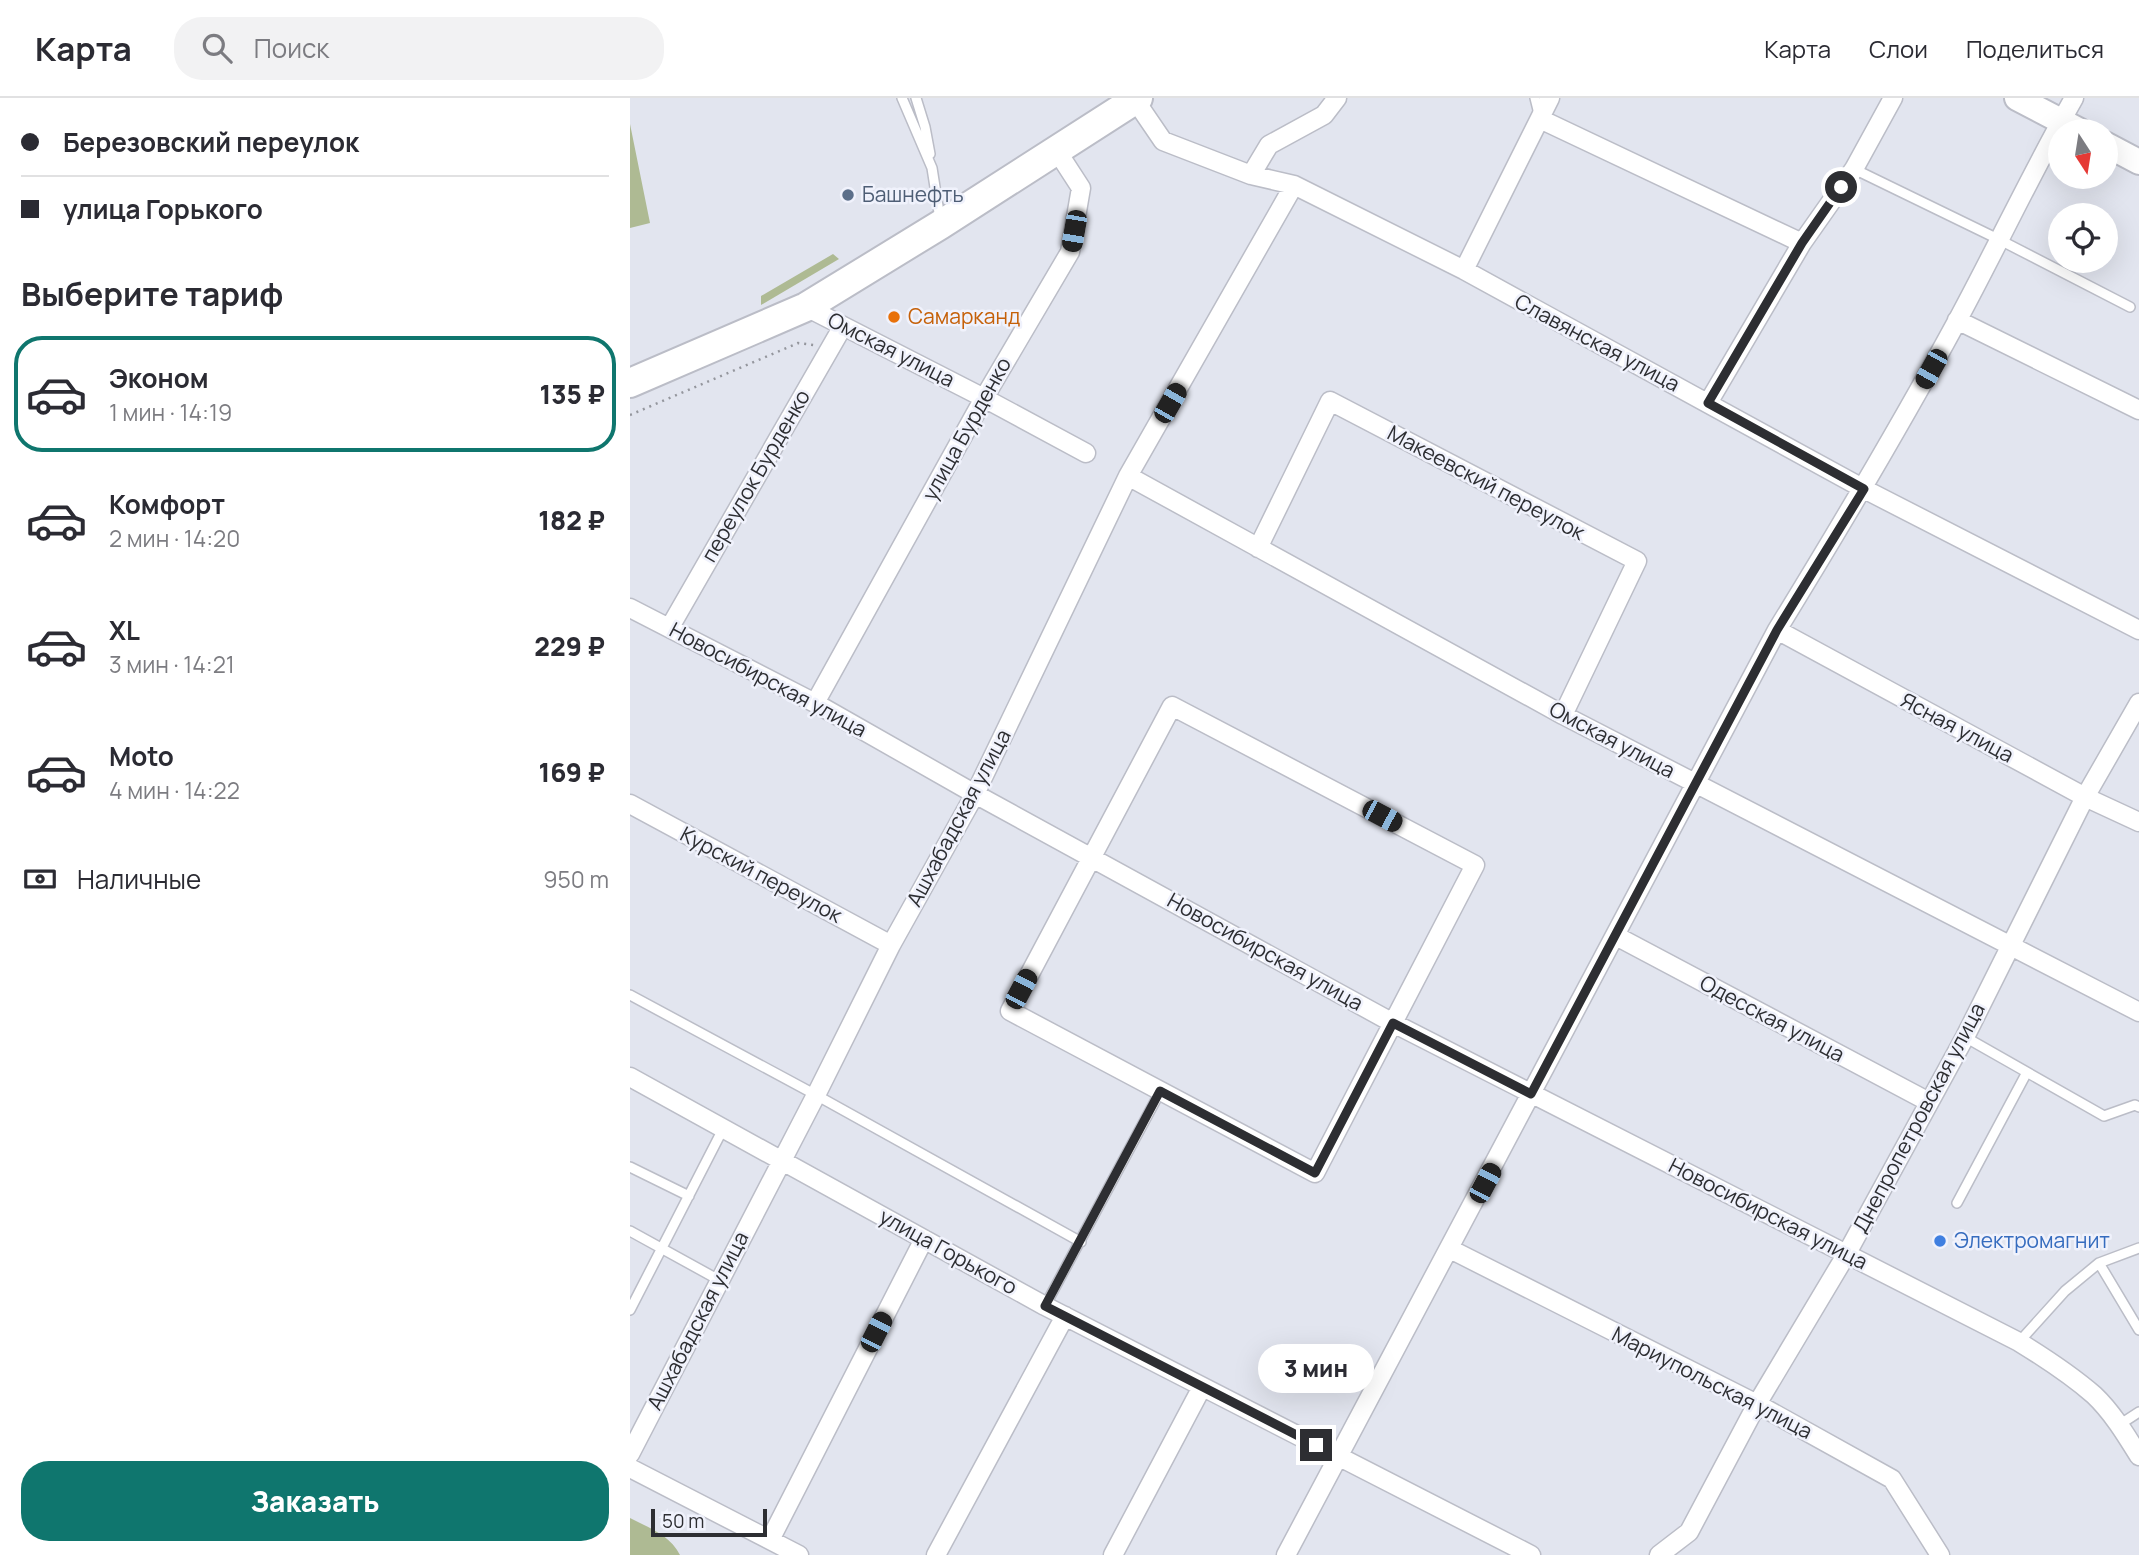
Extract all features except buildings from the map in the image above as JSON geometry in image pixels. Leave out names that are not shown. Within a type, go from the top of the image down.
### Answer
[{"type":"main road","points":[[2017,98],[2057,119]]},
{"type":"main road","points":[[630,383],[806,307],[1136,99]]},
{"type":"main road","points":[[2118,151],[2139,162]]},
{"type":"street","points":[[1251,175],[1269,145],[1324,115],[1337,98]]},
{"type":"street","points":[[1464,270],[1550,98]]},
{"type":"street","points":[[1708,403],[1802,243],[1854,169],[1893,98]]},
{"type":"street","points":[[2071,119],[2074,98]]},
{"type":"street","name":"Славянская улица","points":[[1136,99],[1163,141],[1251,175],[1294,185],[1464,270],[1864,489],[2139,630]]},
{"type":"street","points":[[1540,119],[1802,243]]},
{"type":"street","name":"улица Бурденко","points":[[815,703],[984,398],[1070,252],[1081,188],[1057,151]]},
{"type":"street","points":[[1286,1555],[1777,630],[1864,489],[1957,320],[1998,239],[2048,161]]},
{"type":"street","name":"Ашхабадская улица","points":[[630,1454],[891,946],[975,794],[1128,476],[1294,185]]},
{"type":"street","name":"Омская улица","points":[[806,307],[1086,453]]},
{"type":"street","points":[[1957,320],[2139,410]]},
{"type":"street","name":"переулок Бурденко","points":[[670,627],[843,326]]},
{"type":"street","name":"Макеевский переулок","points":[[1258,548],[1330,401],[1637,561],[1563,715]]},
{"type":"street","name":"Омская улица","points":[[1128,476],[1563,715],[2139,1012]]},
{"type":"street","name":"Новосибирская улица","points":[[630,608],[815,703],[975,794],[1393,1023],[2019,1342],[2052,1362],[2095,1397],[2119,1425],[2139,1456]]},
{"type":"street","name":"Ясная улица","points":[[1777,630],[2085,797],[2139,822]]},
{"type":"street","name":"Днепропетровская улица","points":[[1659,1555],[1689,1532],[1757,1404],[1846,1255],[1965,1037],[2085,797],[2139,704]]},
{"type":"street","points":[[1172,706],[1475,865],[1393,1023],[1315,1173],[1010,1011],[1172,706]]},
{"type":"street","name":"Курский переулок","points":[[630,804],[891,946]]},
{"type":"street","name":"Одесская улица","points":[[1616,936],[1929,1102]]},
{"type":"street","name":"улица Горького","points":[[630,1077],[1045,1306],[1338,1456],[1496,1547],[1531,1555]]},
{"type":"street","points":[[770,1540],[924,1239]]},
{"type":"street","name":"Мариупольская улица","points":[[1450,1250],[1757,1404],[1892,1479],[1940,1555]]},
{"type":"street","points":[[936,1555],[1065,1316]]},
{"type":"street","points":[[1113,1555],[1202,1387]]},
{"type":"street","points":[[630,1468],[799,1555]]},
{"type":"lane","points":[[902,98],[932,167]]},
{"type":"lane","points":[[916,98],[925,127],[940,225]]},
{"type":"lane","points":[[1535,98],[1540,119]]},
{"type":"lane","points":[[1854,169],[2130,307]]},
{"type":"lane","points":[[630,995],[1081,1242]]},
{"type":"lane","points":[[1965,1037],[2104,1116],[2135,1105],[2139,1107]]},
{"type":"lane","points":[[1957,1203],[2026,1074]]},
{"type":"lane","points":[[1045,1306],[1160,1091]]},
{"type":"lane","points":[[630,1310],[723,1129]]},
{"type":"lane","points":[[630,1167],[689,1196]]},
{"type":"lane","points":[[630,1231],[719,1280]]},
{"type":"lane","points":[[2019,1342],[2065,1290],[2099,1263],[2139,1248]]},
{"type":"lane","points":[[2099,1263],[2139,1330]]},
{"type":"lane","points":[[2119,1425],[2139,1412]]},
{"type":"path","points":[[630,415],[798,343],[831,348]]},
{"type":"green space","points":[[630,124],[650,223],[630,228]]},
{"type":"green space","points":[[833,254],[839,259],[761,305],[761,296]]},
{"type":"green space","points":[[630,1518],[665,1537],[680,1555],[630,1555]]},
{"type":"place","name":"Башнефть","points":[[848,195]]},
{"type":"place","name":"Самарканд","points":[[894,317]]},
{"type":"place","name":"Электромагнит","points":[[1940,1241]]},
{"type":"route","points":[[1316,1445],[1045,1306],[1160,1091],[1315,1173],[1393,1023],[1531,1094],[1777,630],[1864,489],[1708,403],[1802,243],[1841,187]]}]
